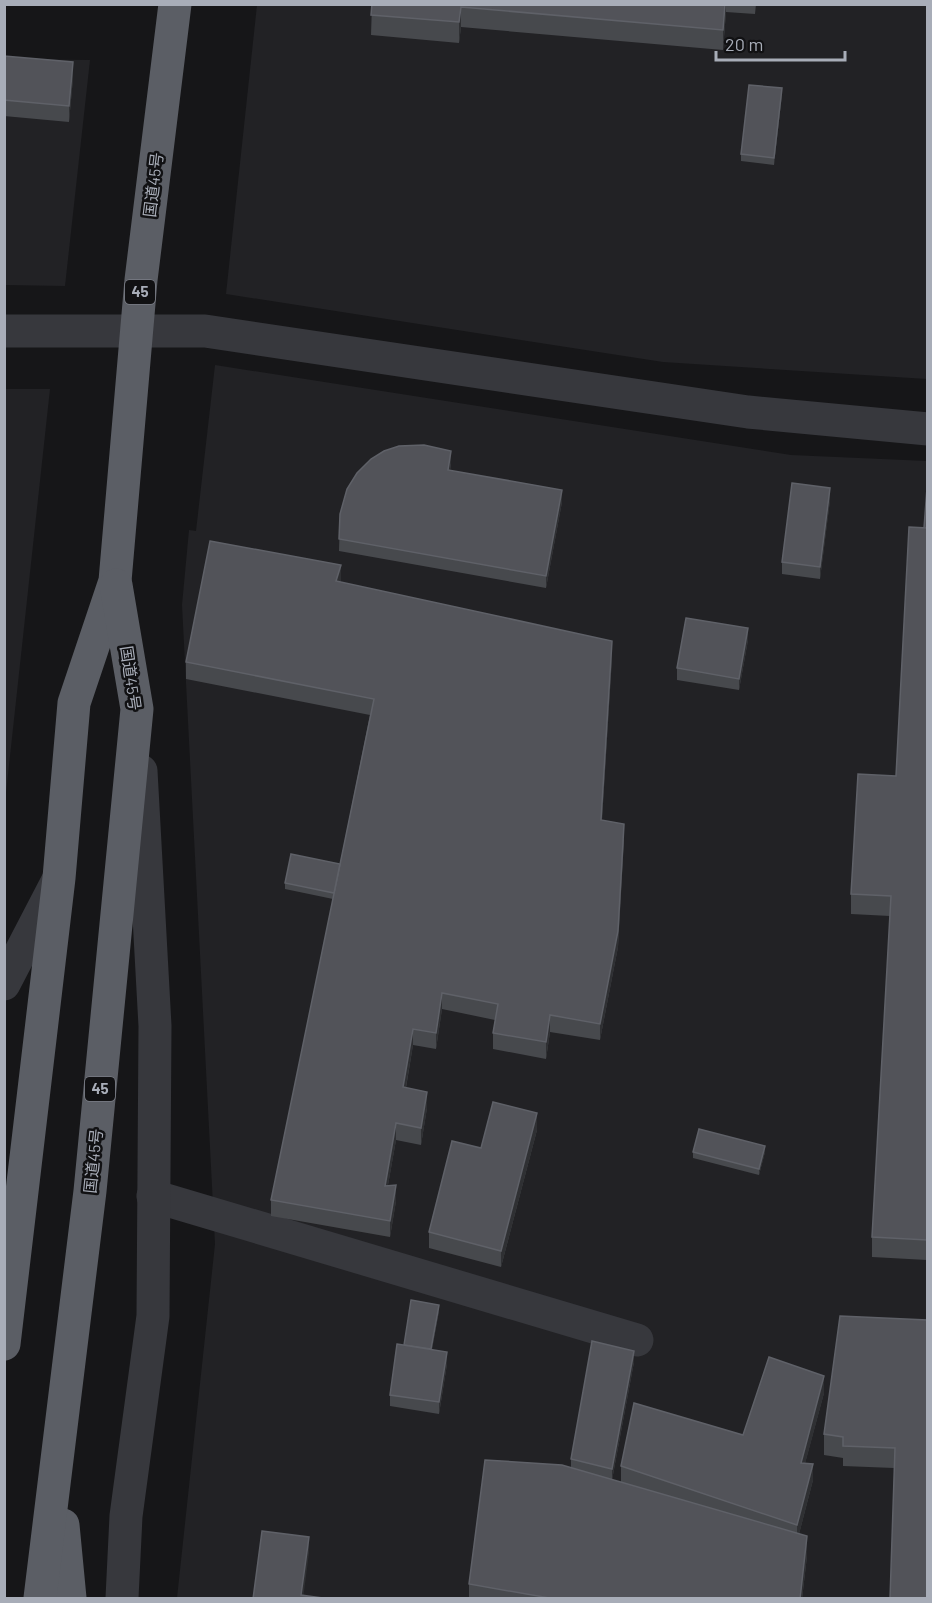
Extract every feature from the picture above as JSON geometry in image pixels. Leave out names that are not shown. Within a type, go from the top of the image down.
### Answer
[{"type":"highway","name":"国道45号","points":[[4,1344],[59,878],[74,703],[115,581],[137,331],[175,4]]},
{"type":"highway","name":"国道45号","points":[[40,1599],[90,1191],[137,709],[115,581]]},
{"type":"highway","points":[[62,1421],[61,1503],[70,1599]]},
{"type":"street","points":[[4,331],[205,331],[748,412],[927,429]]},
{"type":"street","points":[[122,1599],[126,1516],[153,1316],[155,1026],[137,709]]},
{"type":"street","points":[[4,984],[59,878]]},
{"type":"street","points":[[153,1196],[637,1340]]},
{"type":"shaded area","points":[[257,5],[927,5],[927,379],[663,362],[226,294]]},
{"type":"shaded area","points":[[5,59],[90,60],[65,286],[5,285]]},
{"type":"shaded area","points":[[215,365],[791,455],[927,461],[927,1598],[177,1598],[215,1244],[182,605],[189,530],[196,531]]},
{"type":"shaded area","points":[[4,389],[50,389],[5,802]]},
{"type":"building","points":[[372,4],[725,4],[723,30],[461,7],[459,22],[371,15]]},
{"type":"building","points":[[4,56],[73,62],[69,106],[4,100]]},
{"type":"building","points":[[749,85],[782,88],[774,158],[741,154]]},
{"type":"building","points":[[424,445],[451,451],[448,470],[562,490],[546,576],[339,539],[340,514],[347,489],[357,473],[371,459],[384,451],[399,446]]},
{"type":"building","points":[[792,483],[830,488],[820,567],[782,562]]},
{"type":"building","points":[[927,488],[927,528],[924,528]]},
{"type":"building","points":[[909,527],[927,528],[927,1240],[872,1237],[891,896],[851,894],[858,774],[896,776]]},
{"type":"building","points":[[210,541],[341,565],[336,581],[612,641],[601,820],[624,824],[618,931],[600,1024],[550,1015],[546,1042],[493,1033],[498,1004],[442,993],[436,1033],[413,1029],[403,1087],[427,1092],[421,1128],[396,1123],[385,1186],[396,1185],[390,1221],[271,1200],[374,699],[186,662]]},
{"type":"building","points":[[686,618],[748,628],[739,679],[677,668]]},
{"type":"building","points":[[291,854],[340,864],[334,893],[285,883]]},
{"type":"building","points":[[493,1102],[537,1113],[501,1251],[429,1232],[452,1141],[481,1148]]},
{"type":"building","points":[[699,1129],[765,1146],[759,1169],[693,1152]]},
{"type":"building","points":[[411,1300],[439,1305],[431,1349],[404,1345]]},
{"type":"building","points":[[840,1316],[927,1320],[927,1599],[890,1599],[895,1448],[843,1446],[843,1437],[824,1434]]},
{"type":"building","points":[[592,1341],[634,1351],[612,1469],[571,1459]]},
{"type":"building","points":[[397,1344],[447,1352],[439,1402],[390,1395]]},
{"type":"building","points":[[769,1357],[824,1376],[801,1463],[813,1464],[797,1525],[621,1466],[634,1403],[743,1435]]},
{"type":"building","points":[[485,1460],[562,1465],[807,1536],[800,1599],[555,1599],[469,1584]]},
{"type":"building","points":[[262,1531],[309,1537],[301,1595],[330,1599],[253,1599]]}]
